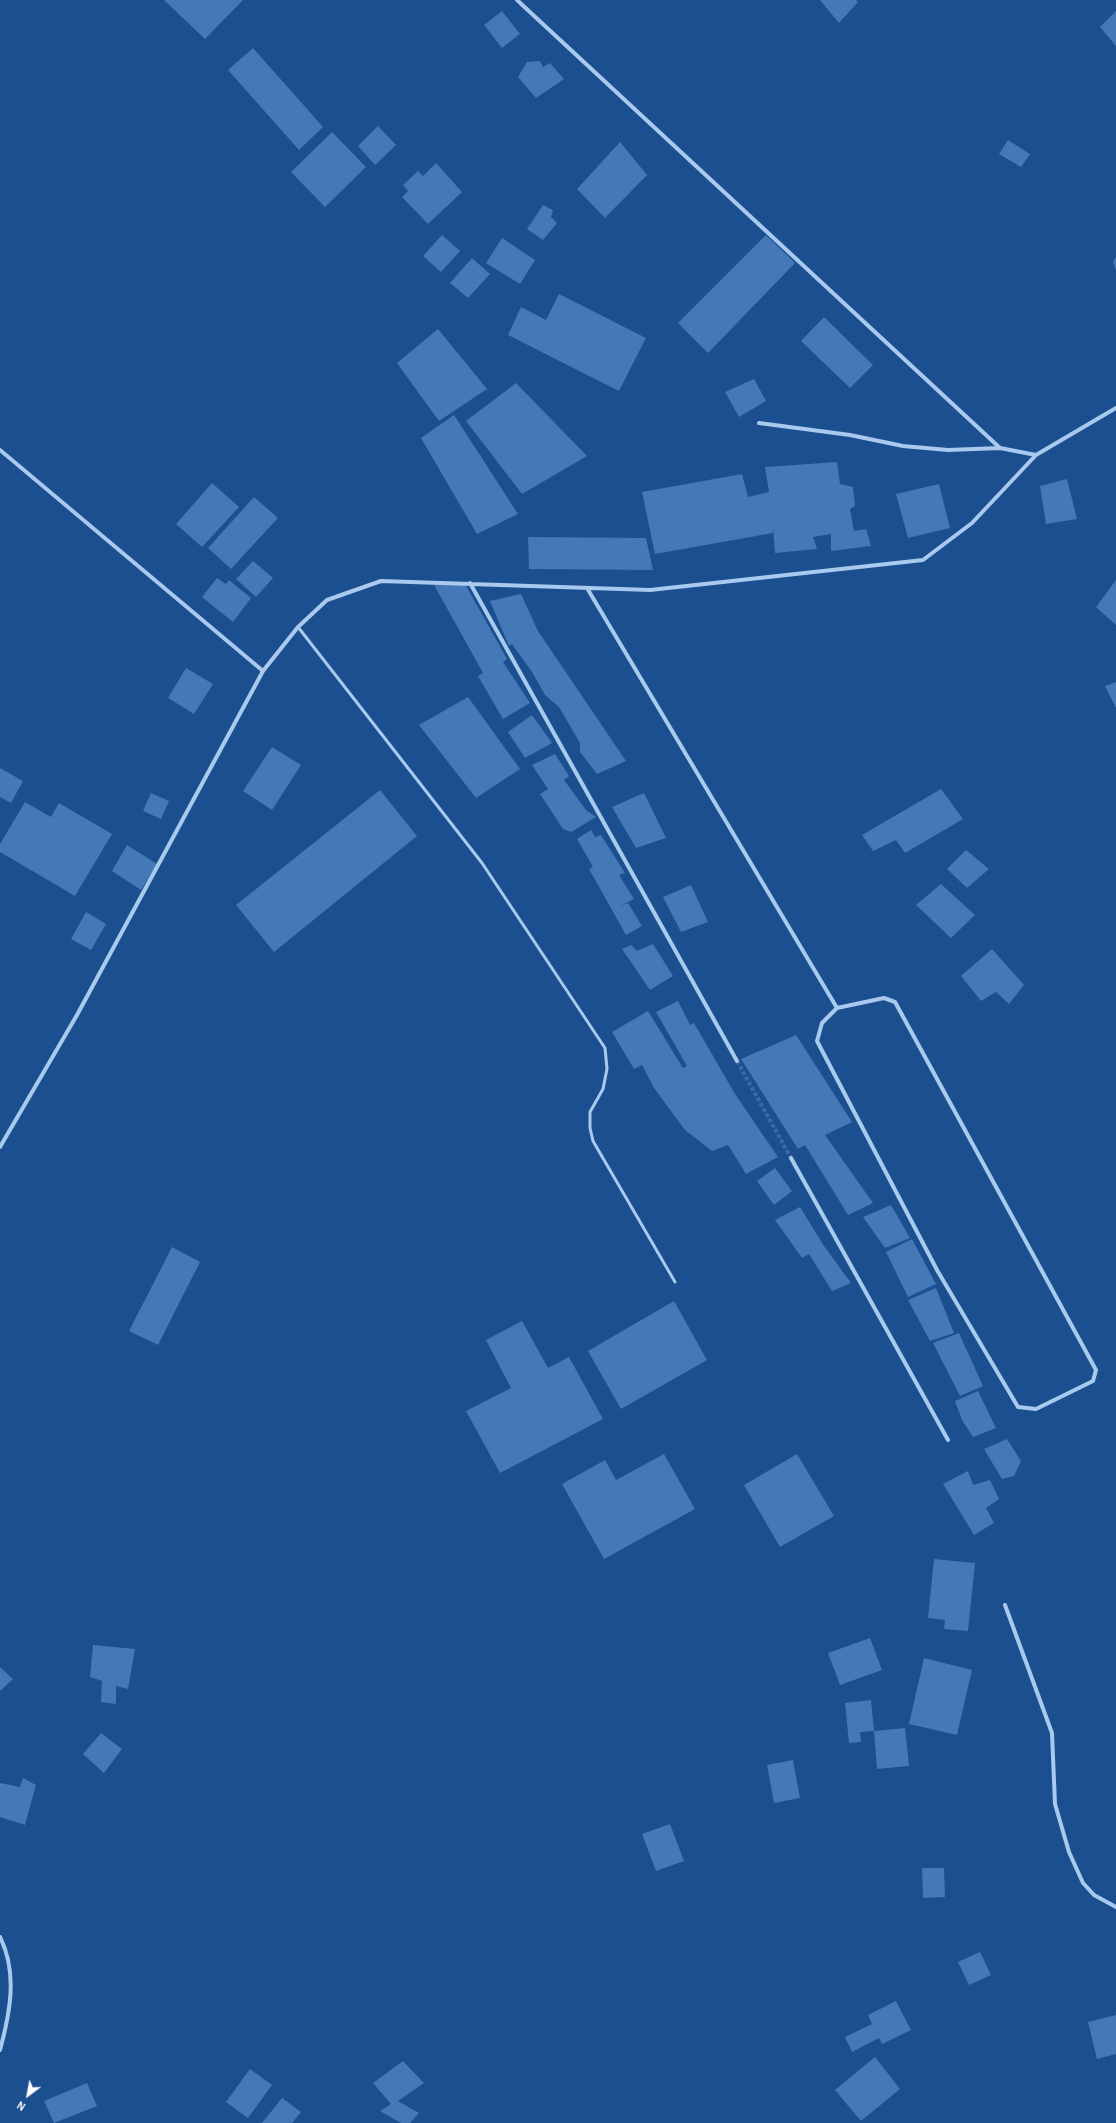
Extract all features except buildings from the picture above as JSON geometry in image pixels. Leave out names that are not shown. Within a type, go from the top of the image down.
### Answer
[{"type":"street","points":[[518,0],[1000,448]]},
{"type":"street","points":[[0,1147],[77,1014],[263,671],[298,627],[327,600],[381,581],[650,590],[923,560],[972,523],[1036,455],[1116,408]]},
{"type":"street","points":[[759,423],[850,435],[904,446],[948,450],[1000,448],[1036,455]]},
{"type":"street","points":[[0,450],[263,671]]},
{"type":"street","points":[[470,583],[737,1062]]},
{"type":"street","points":[[588,588],[837,1008]]},
{"type":"street","points":[[884,998],[895,1002],[1096,1370],[1093,1381],[1036,1409],[1018,1407],[937,1270],[817,1041],[822,1023],[837,1008],[884,998]]},
{"type":"street","points":[[791,1158],[948,1440]]},
{"type":"street","points":[[1005,1605],[1052,1733],[1055,1804],[1069,1852],[1083,1883],[1094,1895],[1116,1907]]},
{"type":"street","points":[[0,1937],[8,1952],[12,1993],[0,2050]]},
{"type":"lane","points":[[298,627],[482,863],[605,1048],[607,1069],[603,1089],[590,1112],[590,1128],[593,1141],[675,1282]]},
{"type":"tunnel","points":[[737,1061],[791,1158]]}]
